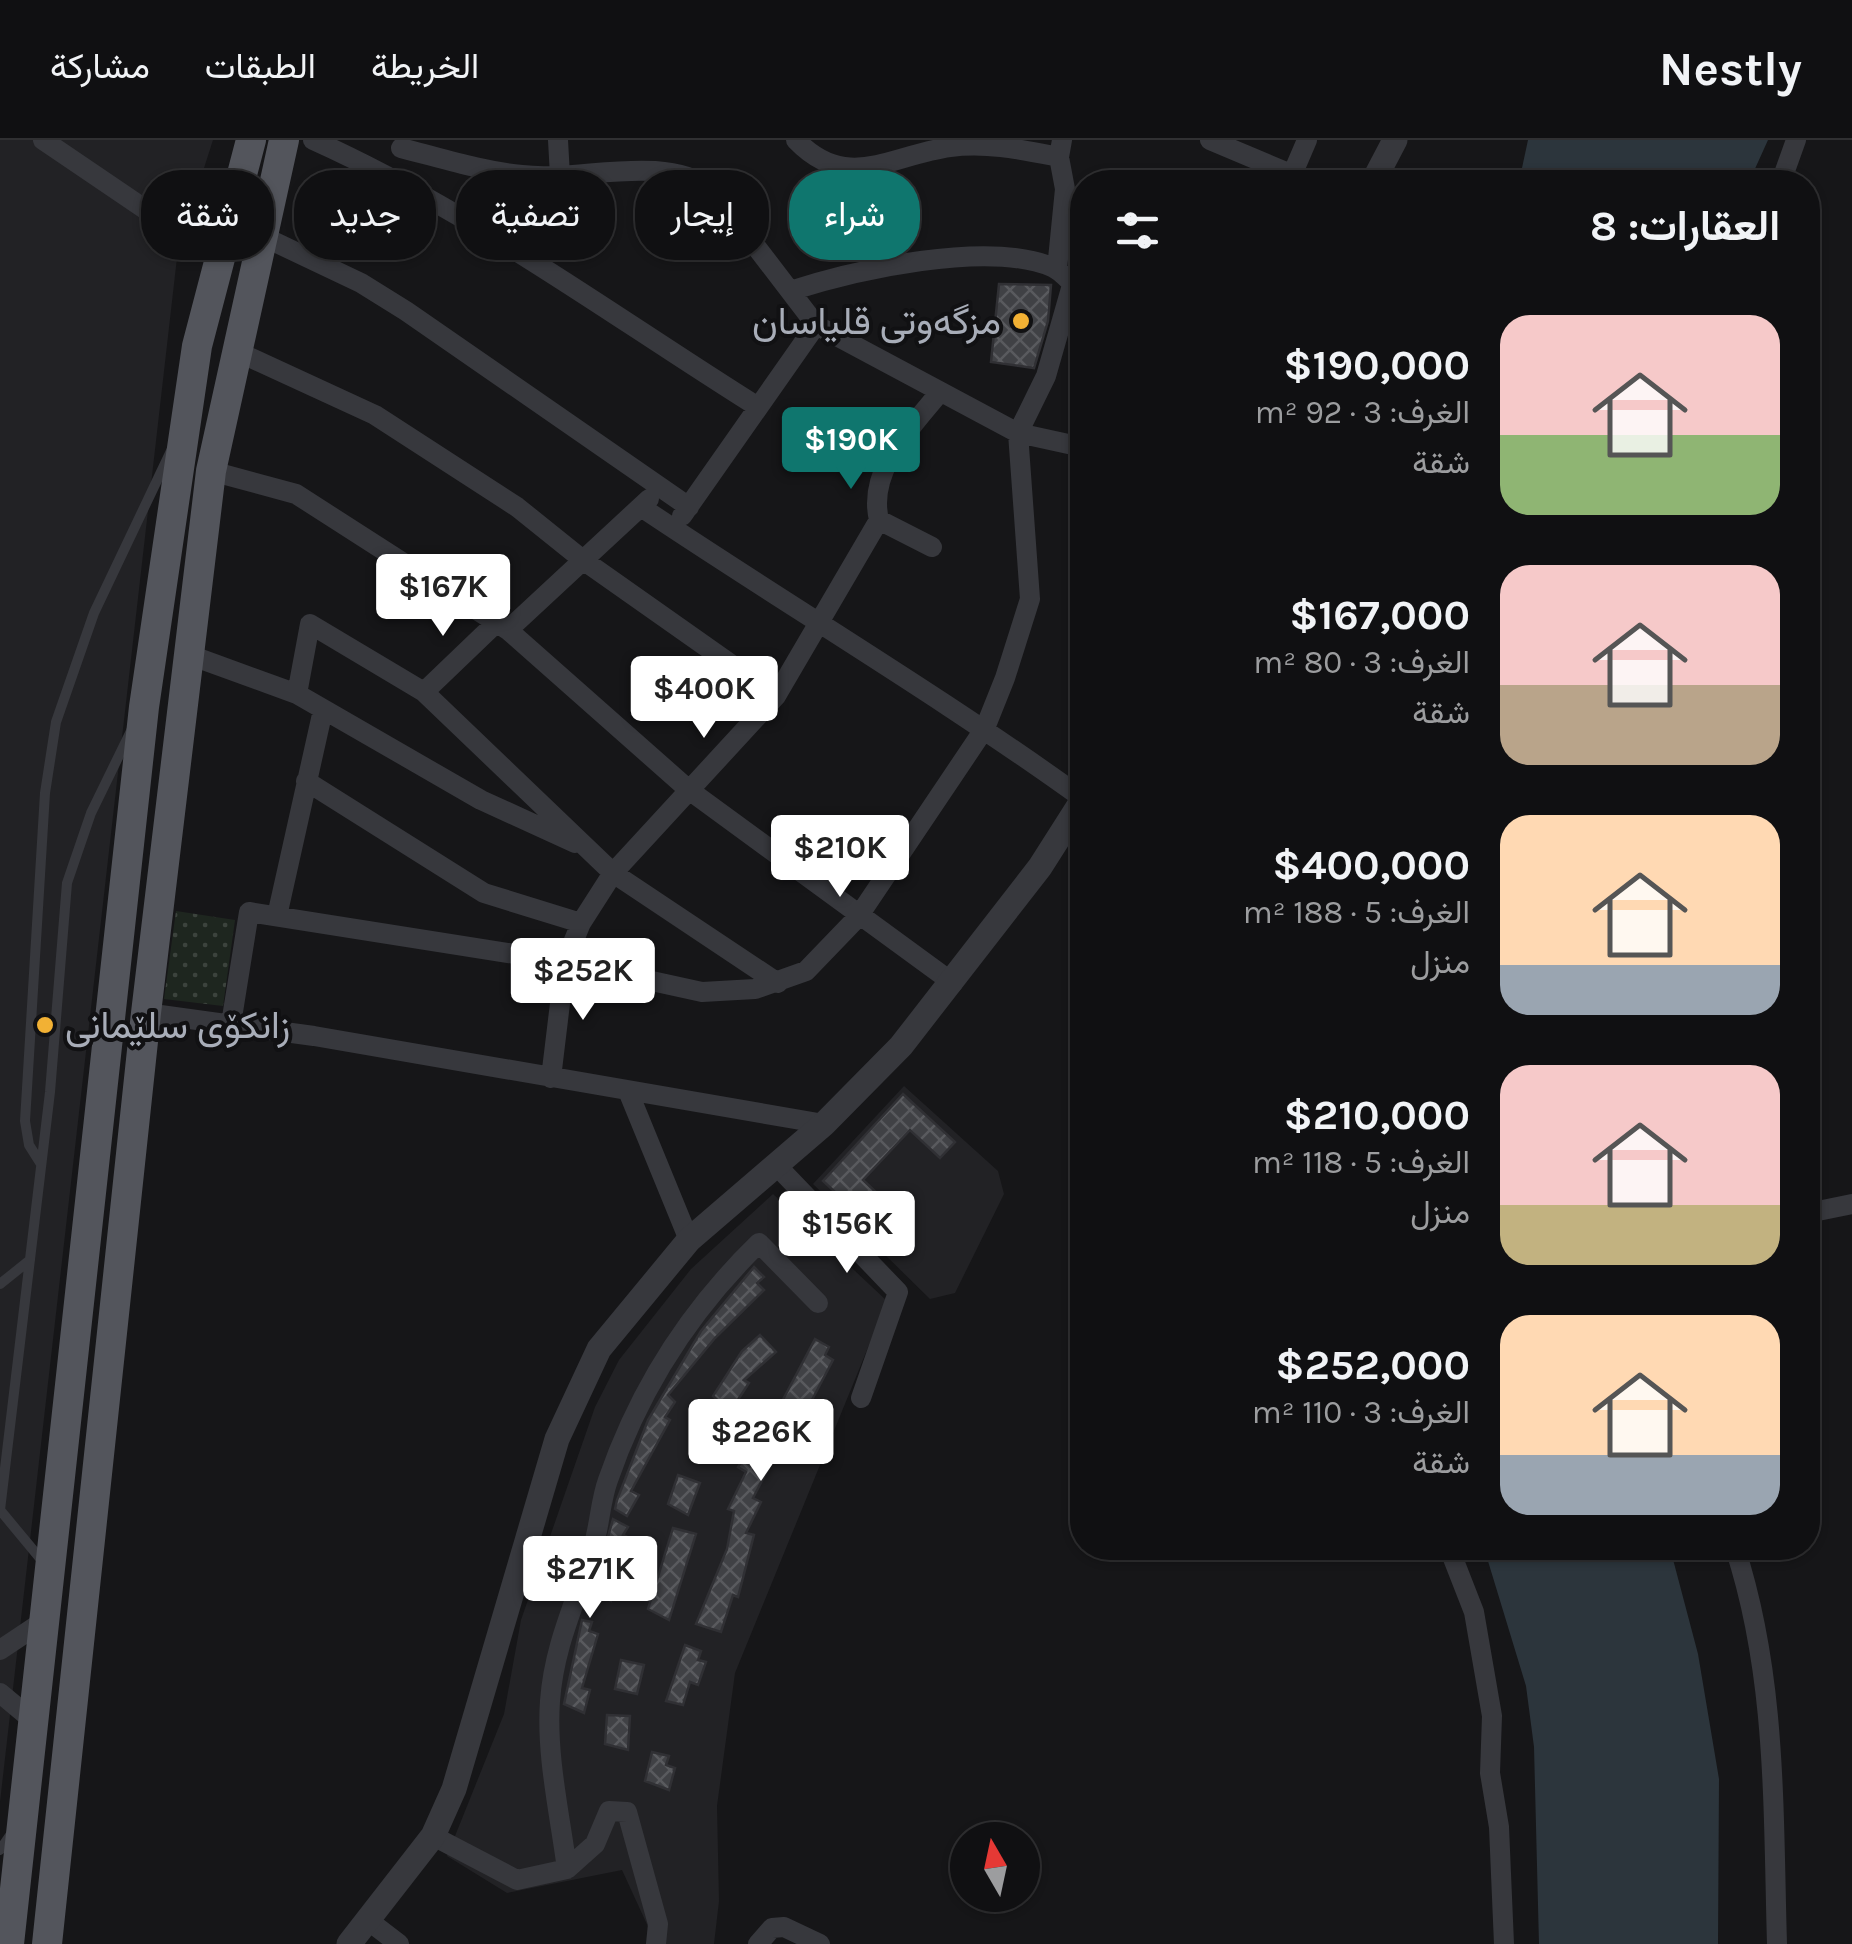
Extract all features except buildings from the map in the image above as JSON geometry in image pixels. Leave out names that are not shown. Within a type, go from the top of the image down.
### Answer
[{"type":"main road","points":[[242,170],[251,140]]},
{"type":"main road","points":[[274,180],[284,140]]},
{"type":"main road","points":[[9,1944],[144,708],[182,429],[216,260]]},
{"type":"main road","points":[[47,1944],[188,654],[211,471],[255,260]]},
{"type":"street","points":[[43,140],[141,207]]},
{"type":"street","points":[[312,140],[379,170]]},
{"type":"street","points":[[558,140],[560,170]]},
{"type":"street","points":[[796,140],[825,163],[866,169],[924,152],[976,145],[1061,148],[1070,178]]},
{"type":"street","points":[[1210,140],[1272,170]]},
{"type":"street","points":[[1294,170],[1306,140]]},
{"type":"street","points":[[1379,170],[1394,140]]},
{"type":"street","points":[[1785,170],[1796,140]]},
{"type":"street","points":[[394,170],[403,144],[492,170]]},
{"type":"street","points":[[615,174],[659,173],[700,181],[712,189],[816,325],[1018,433],[1070,444]]},
{"type":"street","points":[[436,201],[758,407]]},
{"type":"street","points":[[1056,269],[1070,209]]},
{"type":"street","points":[[274,242],[361,283],[406,311],[689,507]]},
{"type":"street","points":[[790,291],[884,264],[988,259],[1032,261],[1056,269],[1070,282]]},
{"type":"street","points":[[231,1024],[250,912],[565,962],[702,992],[778,982],[820,961],[858,917],[985,728],[1030,599],[1018,433],[1046,376],[1070,308]]},
{"type":"street","points":[[674,528],[816,325]]},
{"type":"street","points":[[238,352],[375,416],[518,507],[583,560],[776,696]]},
{"type":"street","points":[[550,1078],[565,962],[581,923],[614,873],[728,753],[776,696],[879,520],[875,496],[891,457],[940,392]]},
{"type":"street","points":[[211,471],[296,494],[502,626],[689,790],[858,917],[953,982]]},
{"type":"street","points":[[424,692],[583,560],[662,487]]},
{"type":"street","points":[[641,506],[818,626],[985,728],[1070,790]]},
{"type":"street","points":[[879,520],[932,547]]},
{"type":"street","points":[[297,694],[310,624],[424,692],[614,873],[778,982]]},
{"type":"street","points":[[188,654],[297,694],[481,800],[590,850]]},
{"type":"street","points":[[276,916],[323,710]]},
{"type":"street","points":[[306,781],[484,893],[581,923]]},
{"type":"street","points":[[349,1944],[433,1836],[466,1757],[534,1517],[578,1387],[616,1323],[688,1240],[824,1124],[901,1046],[1040,867],[1070,818]]},
{"type":"street","points":[[146,1012],[824,1124]]},
{"type":"street","points":[[628,1090],[688,1240]]},
{"type":"street","points":[[777,1166],[898,1292],[861,1398]]},
{"type":"street","points":[[1820,1211],[1852,1204]]},
{"type":"street","points":[[567,1869],[550,1722],[552,1676],[563,1624],[594,1544],[603,1497],[624,1438],[690,1319],[759,1243],[818,1303]]},
{"type":"street","points":[[1454,1560],[1474,1612],[1492,1716],[1490,1772],[1498,1820],[1504,1944]]},
{"type":"street","points":[[1738,1560],[1759,1645],[1774,1761],[1777,1944]]},
{"type":"street","points":[[0,1650],[45,1620]]},
{"type":"street","points":[[0,1694],[36,1723]]},
{"type":"street","points":[[433,1836],[517,1880],[567,1869],[595,1844],[609,1811],[626,1812],[658,1924],[656,1944]]},
{"type":"street","points":[[368,1921],[399,1944]]},
{"type":"street","points":[[758,1944],[772,1928],[784,1928],[820,1944]]},
{"type":"lane","points":[[41,1165],[28,1145],[24,1121],[48,762],[67,686],[94,613],[134,520],[182,429]]},
{"type":"lane","points":[[48,1570],[0,1510],[41,1165],[66,883],[111,765],[144,708]]},
{"type":"lane","points":[[0,1284],[30,1260]]},
{"type":"lane","points":[[0,1850],[26,1807]]},
{"type":"shaded area","name":"زانکۆی سلێمانی","points":[[0,140],[213,140],[203,170],[141,170],[141,260],[177,260],[0,1802]]},
{"type":"shaded area","points":[[1528,140],[1768,140],[1754,170],[1522,170]]},
{"type":"shaded area","points":[[176,911],[235,920],[223,1006],[164,999]]},
{"type":"shaded area","points":[[904,1086],[998,1171],[1004,1194],[955,1293],[930,1299],[813,1184]]},
{"type":"shaded area","points":[[773,1194],[887,1301],[735,1673],[717,1806],[719,1901],[714,1944],[656,1944],[622,1870],[507,1893],[447,1856],[504,1714],[521,1620],[595,1407],[619,1360],[691,1269]]},
{"type":"shaded area","points":[[1488,1560],[1673,1560],[1698,1654],[1719,1779],[1718,1944],[1539,1944],[1534,1747],[1526,1686]]},
{"type":"place","name":"مزگەوتی قلیاسان","points":[[1021,321]]},
{"type":"place","name":"زانکۆی سلێمانی","points":[[45,1025]]}]
